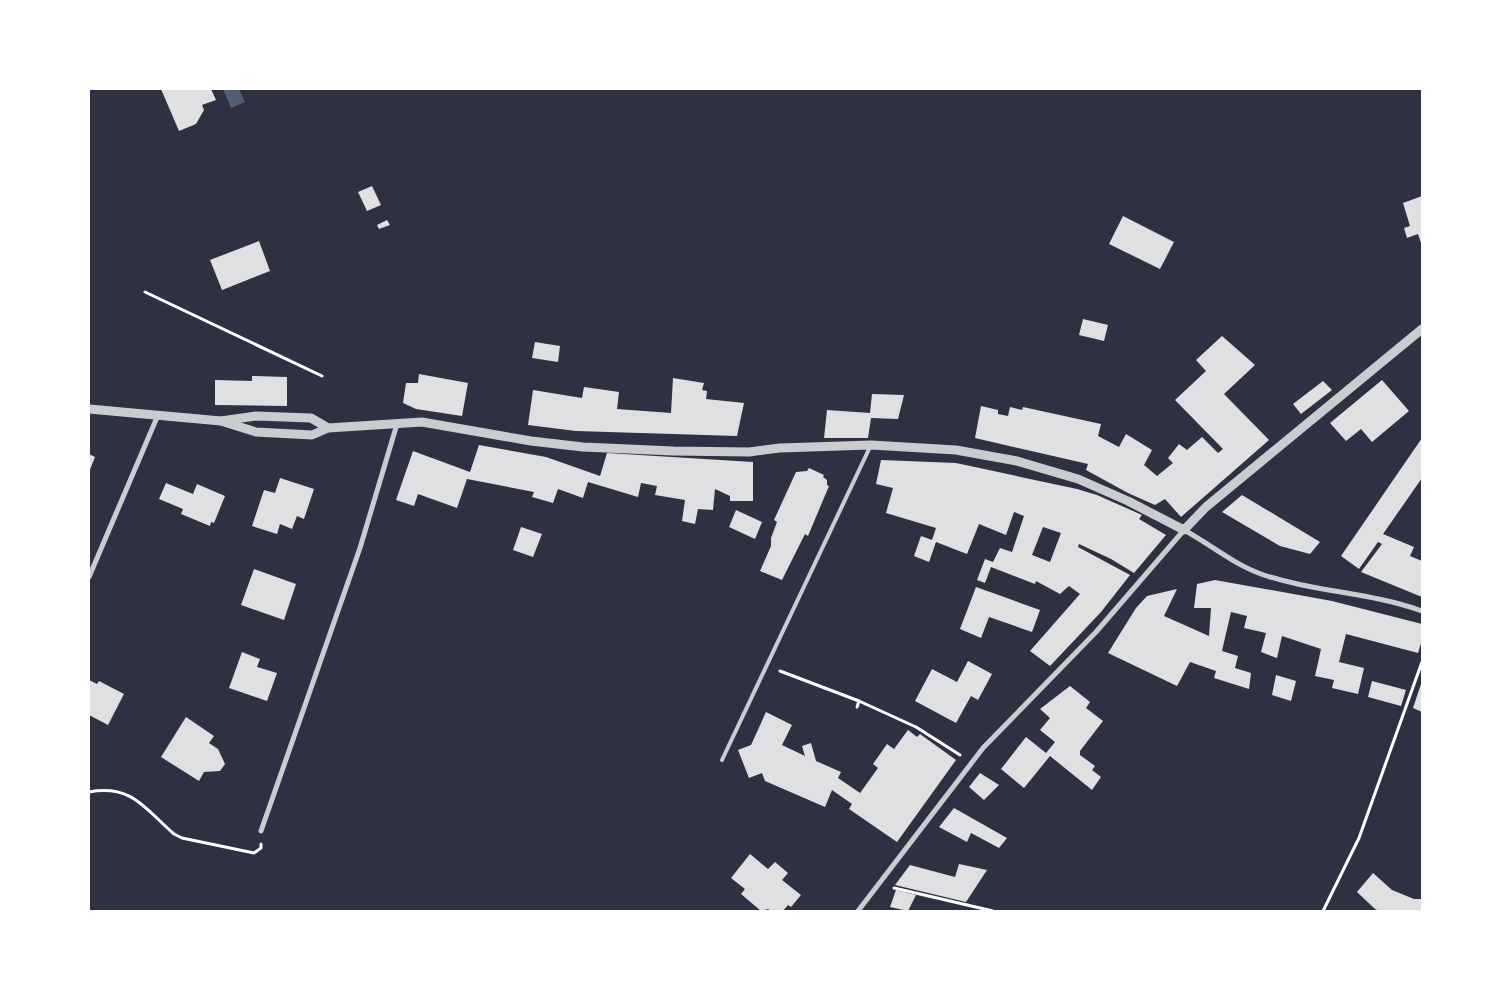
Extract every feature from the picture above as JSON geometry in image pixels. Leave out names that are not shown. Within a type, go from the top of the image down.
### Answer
[{"type":"street","points":[[858,911],[983,748],[1096,632],[1184,530],[1206,508],[1422,329]]},
{"type":"street","points":[[89,409],[221,421],[256,432],[312,435],[328,428],[422,422],[531,441],[583,447],[749,452],[780,448],[871,445],[956,450],[1017,461],[1078,479],[1128,501],[1184,530],[1220,553],[1264,575],[1394,602],[1422,611]]},
{"type":"street","points":[[89,578],[158,415]]},
{"type":"street","points":[[221,421],[256,416],[312,418],[328,428]]},
{"type":"street","points":[[261,831],[360,548],[397,424]]},
{"type":"lane","points":[[722,760],[871,445]]},
{"type":"path","points":[[145,292],[322,376]]},
{"type":"path","points":[[1323,911],[1359,838],[1422,662]]},
{"type":"path","points":[[766,666],[859,701],[916,727],[971,763]]},
{"type":"path","points":[[857,707],[859,701]]},
{"type":"path","points":[[89,792],[109,790],[131,796],[174,834],[193,841],[254,853],[261,848],[261,831]]},
{"type":"path","points":[[883,880],[893,888],[994,911]]},
{"type":"water","points":[[223,89],[239,89],[245,102],[231,108]]},
{"type":"building","points":[[161,89],[211,89],[216,100],[202,105],[204,110],[196,124],[179,131]]},
{"type":"building","points":[[372,186],[381,205],[367,211],[358,192]]},
{"type":"building","points":[[1422,196],[1422,246],[1418,234],[1407,238],[1404,228],[1410,226],[1403,203]]},
{"type":"building","points":[[1123,216],[1174,242],[1160,269],[1109,244]]},
{"type":"building","points":[[387,220],[390,225],[379,229],[377,225]]},
{"type":"building","points":[[259,241],[270,271],[222,290],[210,260]]},
{"type":"building","points":[[1083,319],[1108,325],[1104,341],[1079,335]]},
{"type":"building","points":[[1222,336],[1255,365],[1224,394],[1269,440],[1181,517],[1165,499],[1155,505],[1128,493],[1086,470],[1088,464],[975,438],[981,406],[998,410],[998,414],[1008,416],[1010,407],[1022,410],[1023,407],[1101,424],[1098,436],[1119,447],[1126,434],[1152,450],[1144,465],[1157,476],[1173,463],[1168,458],[1179,444],[1187,450],[1202,437],[1218,453],[1223,449],[1175,400],[1206,371],[1196,360]]},
{"type":"building","points":[[535,342],[560,346],[558,362],[532,358]]},
{"type":"building","points":[[419,374],[468,383],[462,416],[416,409],[403,403],[406,383],[418,383]]},
{"type":"building","points":[[252,376],[287,377],[287,406],[215,405],[215,380],[252,381]]},
{"type":"building","points":[[673,378],[704,383],[702,390],[707,391],[706,399],[744,403],[737,436],[576,431],[528,425],[533,390],[582,398],[584,387],[619,392],[617,409],[671,413]]},
{"type":"building","points":[[1382,380],[1409,411],[1372,442],[1361,429],[1346,441],[1330,423]]},
{"type":"building","points":[[1323,381],[1332,390],[1301,414],[1293,404]]},
{"type":"building","points":[[872,394],[904,395],[898,419],[871,418],[868,438],[824,438],[827,410],[870,413]]},
{"type":"building","points":[[1422,438],[1422,478],[1383,534],[1414,547],[1410,556],[1422,561],[1422,597],[1361,572],[1382,544],[1378,542],[1359,569],[1341,556]]},
{"type":"building","points":[[479,445],[546,457],[600,476],[607,453],[753,462],[753,501],[730,501],[730,496],[715,489],[713,510],[698,509],[695,524],[682,521],[685,500],[655,495],[657,486],[641,483],[638,497],[588,482],[583,498],[558,489],[553,503],[532,497],[534,492],[467,479],[457,508],[418,494],[414,506],[396,500],[413,451],[470,472]]},
{"type":"building","points":[[89,454],[95,457],[89,472]]},
{"type":"building","points":[[881,460],[956,463],[1097,495],[1142,515],[1139,519],[1166,535],[1134,573],[1111,559],[1079,544],[1078,547],[1130,575],[1101,612],[1050,666],[1030,651],[1080,594],[1069,586],[1060,594],[1036,581],[1035,584],[991,567],[985,583],[977,580],[985,559],[993,562],[1000,548],[1012,552],[1024,516],[1014,512],[1006,535],[979,524],[967,554],[936,542],[929,562],[914,556],[921,536],[932,540],[936,528],[886,513],[893,488],[876,484]],"holes":[[[1043,527],[1061,533],[1050,562],[1032,555]]]},
{"type":"building","points":[[809,468],[824,475],[823,477],[827,480],[827,485],[829,486],[808,536],[805,534],[782,580],[760,571],[771,546],[771,538],[777,522],[774,520],[796,472],[807,471]]},
{"type":"building","points":[[280,478],[314,489],[304,519],[297,516],[292,529],[280,524],[277,534],[252,526],[264,490],[275,493]]},
{"type":"building","points":[[166,483],[193,494],[197,484],[225,496],[214,523],[211,522],[210,526],[181,514],[183,509],[159,499]]},
{"type":"building","points":[[1242,495],[1320,542],[1310,554],[1280,546],[1222,512]]},
{"type":"building","points":[[736,510],[762,522],[755,539],[729,527]]},
{"type":"building","points":[[521,527],[542,534],[533,557],[513,550]]},
{"type":"building","points":[[254,569],[296,584],[284,620],[241,605]]},
{"type":"building","points":[[1215,580],[1332,601],[1422,624],[1422,640],[1418,653],[1346,634],[1339,662],[1364,668],[1358,694],[1332,688],[1334,680],[1315,676],[1321,649],[1282,636],[1277,658],[1261,652],[1266,633],[1244,628],[1247,616],[1231,612],[1222,651],[1238,656],[1235,668],[1251,673],[1249,689],[1214,678],[1216,671],[1190,662],[1177,686],[1108,653],[1136,608],[1147,596],[1177,589],[1164,616],[1209,636],[1211,608],[1194,608],[1197,584]]},
{"type":"building","points":[[976,587],[1040,610],[1032,632],[989,617],[981,638],[960,629]]},
{"type":"building","points":[[242,652],[260,659],[257,667],[277,673],[267,701],[229,688]]},
{"type":"building","points":[[968,661],[992,674],[978,700],[971,696],[956,723],[915,701],[932,669],[957,682]]},
{"type":"building","points":[[1276,675],[1296,681],[1291,701],[1272,695]]},
{"type":"building","points":[[89,680],[97,684],[99,681],[124,694],[108,725],[89,715]]},
{"type":"building","points":[[1372,681],[1406,690],[1401,706],[1368,697]]},
{"type":"building","points":[[1422,681],[1422,712],[1413,708]]},
{"type":"building","points":[[1070,686],[1090,702],[1086,708],[1103,721],[1080,751],[1080,755],[1095,766],[1092,770],[1101,777],[1092,790],[1050,756],[1024,788],[1001,769],[1026,737],[1046,753],[1055,742],[1040,730],[1050,718],[1040,709]]},
{"type":"building","points":[[766,712],[792,725],[782,745],[805,756],[802,746],[811,743],[816,761],[841,772],[838,778],[860,793],[878,768],[873,764],[887,744],[894,749],[908,730],[917,737],[920,734],[956,760],[897,842],[849,809],[852,804],[832,790],[825,807],[765,781],[762,773],[749,778],[738,750],[751,745]]},
{"type":"building","points":[[186,717],[214,736],[209,743],[218,749],[225,764],[220,771],[204,772],[199,781],[161,757]]},
{"type":"building","points":[[980,773],[999,785],[984,800],[969,787]]},
{"type":"building","points":[[954,808],[1007,838],[999,848],[971,833],[967,842],[939,827]]},
{"type":"building","points":[[750,854],[768,869],[775,862],[788,873],[782,880],[801,895],[791,907],[788,905],[783,911],[771,911],[768,909],[761,911],[741,894],[745,889],[731,878]]},
{"type":"building","points":[[959,864],[987,870],[966,902],[895,885],[910,865],[955,877]]},
{"type":"building","points":[[1373,873],[1392,890],[1414,899],[1422,899],[1422,911],[1379,911],[1375,909],[1357,892]]},
{"type":"building","points":[[896,890],[916,895],[908,911],[890,907]]}]
